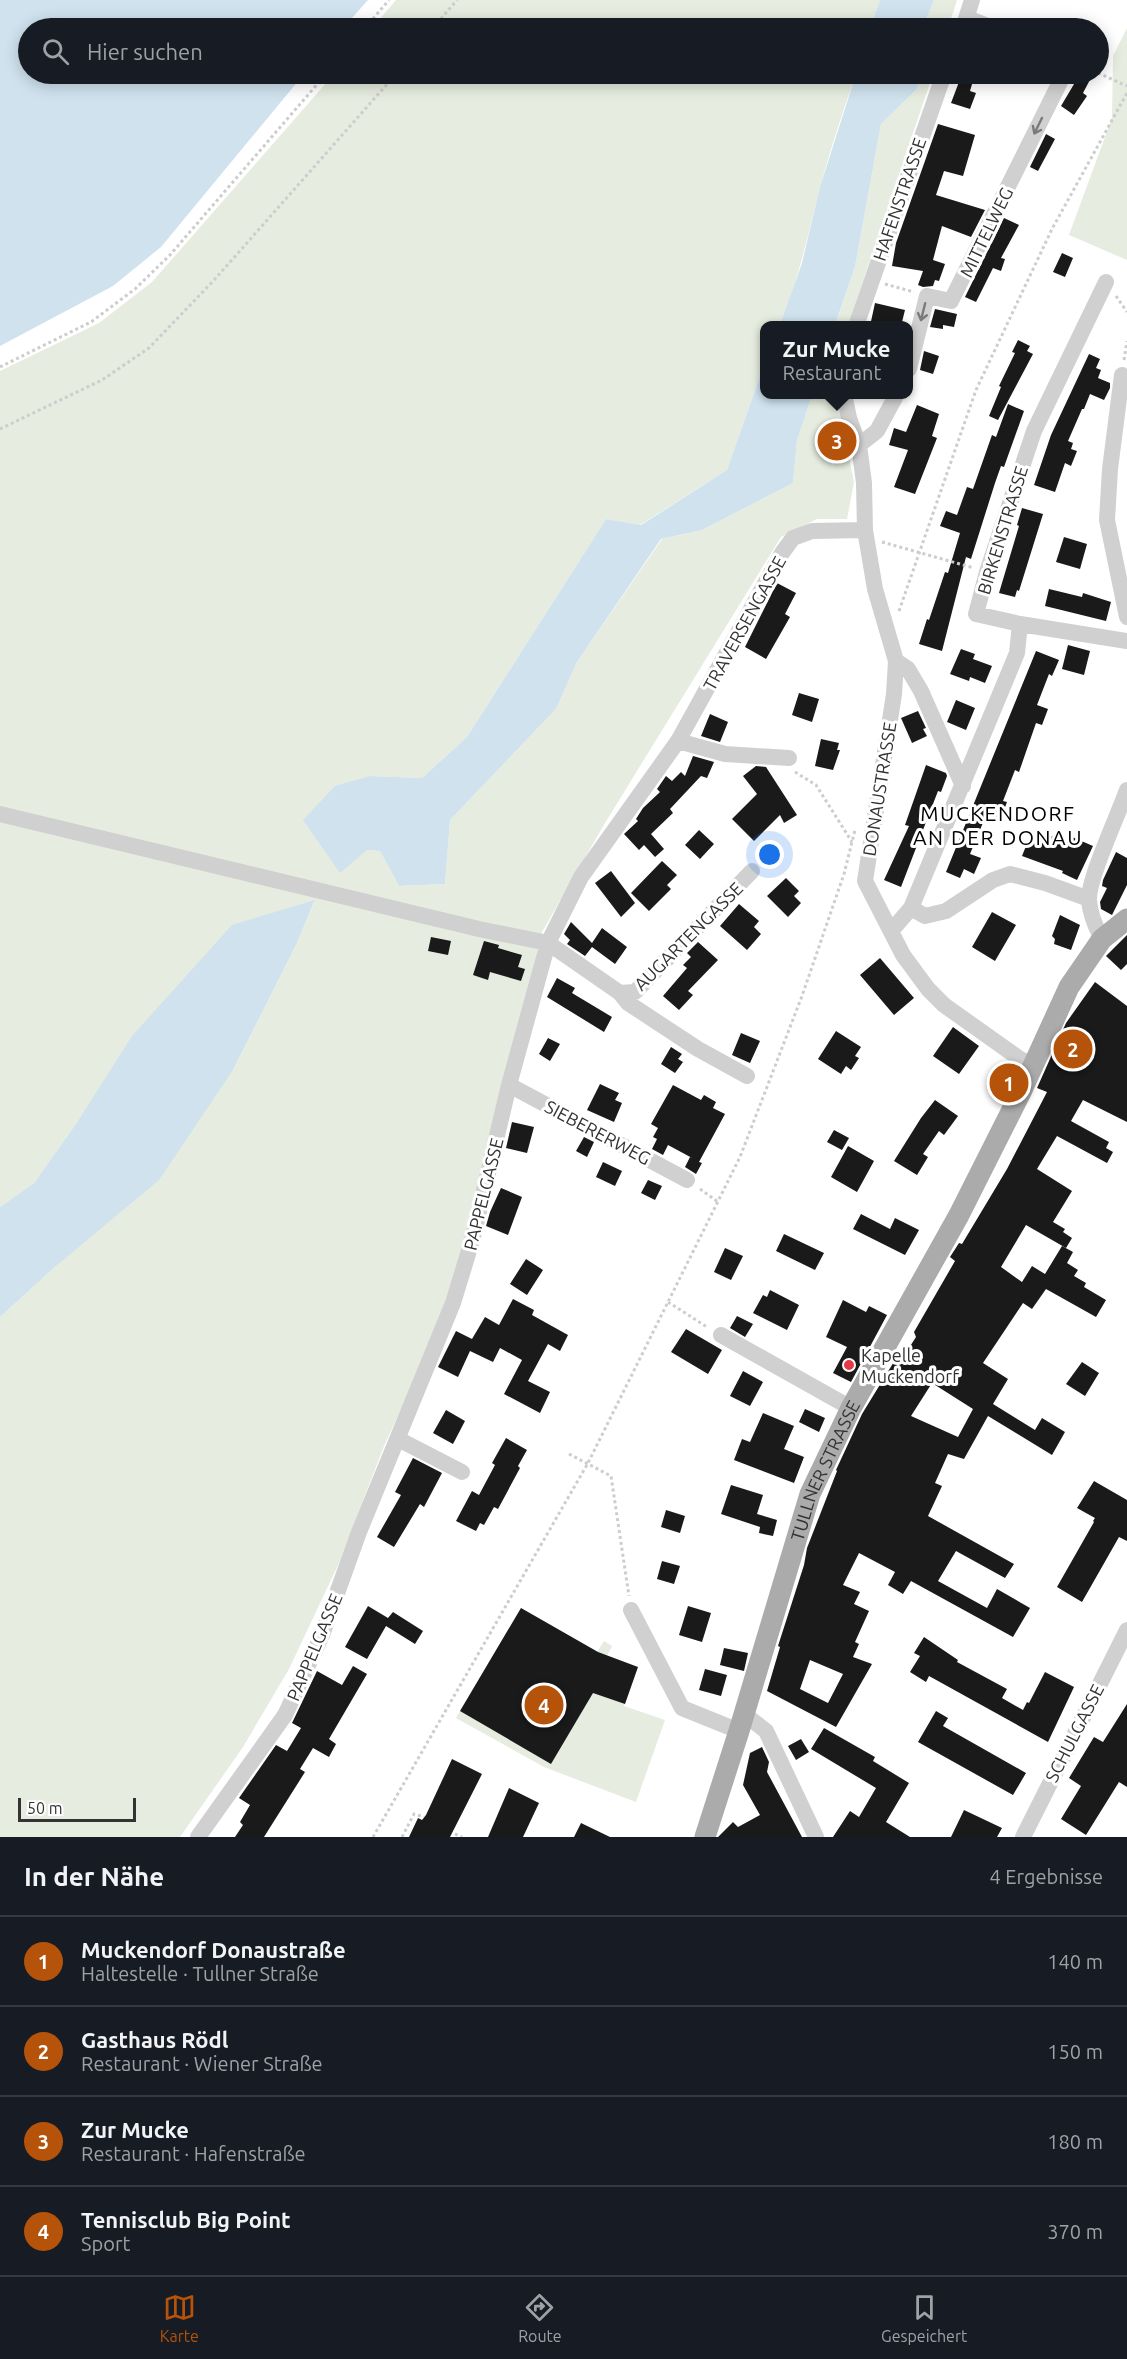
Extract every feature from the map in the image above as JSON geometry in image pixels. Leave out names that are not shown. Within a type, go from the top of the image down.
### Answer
[{"type":"main road","name":"TULLNER STRASSE","points":[[705,1837],[810,1494],[851,1408],[959,1215],[1034,1066],[1069,987],[1102,939],[1127,919]]},
{"type":"street","points":[[967,18],[972,0]]},
{"type":"street","name":"HAFENSTRASSE","points":[[858,321],[940,84]]},
{"type":"street","name":"MITTELWEG","points":[[927,296],[951,301],[1059,84]]},
{"type":"street","name":"BIRKENSTRASSE","points":[[1020,624],[976,614],[987,572],[1034,431],[1106,282]]},
{"type":"street","points":[[913,353],[927,296]]},
{"type":"street","points":[[1122,375],[1110,469],[1107,520],[1127,617]]},
{"type":"street","points":[[845,399],[859,445],[877,431],[894,399]]},
{"type":"street","name":"DONAUSTRASSE","points":[[859,445],[864,483],[866,535],[875,589],[896,661],[894,694],[865,881],[903,955],[944,1005],[1020,1059],[1034,1066]]},
{"type":"street","name":"TRAVERSENGASSE","points":[[548,943],[581,877],[678,741],[782,553],[793,538],[812,531],[866,535]]},
{"type":"street","points":[[892,930],[911,908],[963,786],[1017,653],[1020,624],[1127,641]]},
{"type":"street","points":[[896,661],[908,669],[921,691],[963,786]]},
{"type":"street","points":[[678,741],[725,754],[789,758]]},
{"type":"street","points":[[1102,939],[1095,926],[1089,899],[1093,881],[1127,790]]},
{"type":"street","points":[[0,814],[479,929],[548,943]]},
{"type":"street","name":"AUGARTENGASSE","points":[[620,993],[635,992],[752,871]]},
{"type":"street","points":[[911,908],[925,916],[946,911],[993,880],[1010,874],[1045,883],[1089,899]]},
{"type":"street","name":"AUGARTENGASSE","points":[[548,943],[620,993],[628,1003],[678,1036],[747,1076]]},
{"type":"street","name":"PAPPELGASSE","points":[[198,1837],[285,1715],[322,1635],[359,1532],[453,1303],[469,1251],[509,1085],[548,943]]},
{"type":"street","name":"SIEBERERWEG","points":[[509,1085],[687,1179]]},
{"type":"street","points":[[721,1335],[851,1408]]},
{"type":"street","points":[[398,1439],[462,1472]]},
{"type":"street","points":[[631,1610],[682,1708],[766,1731],[816,1837]]},
{"type":"street","name":"SCHULGASSE","points":[[1023,1837],[1127,1630]]},
{"type":"path","points":[[374,18],[389,0]]},
{"type":"path","points":[[442,18],[457,0]]},
{"type":"path","points":[[1109,78],[1127,86]]},
{"type":"path","points":[[0,367],[91,322],[135,289],[170,255],[317,84]]},
{"type":"path","points":[[0,429],[102,380],[148,348],[215,279],[387,84]]},
{"type":"path","points":[[890,635],[976,390],[1052,229],[1127,93]]},
{"type":"path","points":[[870,280],[927,296]]},
{"type":"path","points":[[866,535],[881,542],[987,572]]},
{"type":"path","points":[[789,758],[796,773],[816,785],[856,852]]},
{"type":"path","points":[[373,1837],[588,1463],[740,1157],[802,996],[853,844],[857,822]]},
{"type":"path","points":[[687,1179],[718,1202]]},
{"type":"path","points":[[668,1302],[721,1335]]},
{"type":"path","points":[[568,1454],[611,1476],[631,1610]]},
{"type":"path","points":[[402,1837],[414,1814],[424,1817]]},
{"type":"path","points":[[455,1834],[462,1837]]},
{"type":"shaded area","points":[[396,0],[880,0],[874,18],[381,18]]},
{"type":"shaded area","points":[[934,0],[957,0],[951,18],[927,18]]},
{"type":"shaded area","points":[[1127,28],[1127,260],[1069,235],[1112,118],[1113,56]]},
{"type":"shaded area","points":[[325,84],[853,84],[828,159],[802,258],[781,321],[760,321],[760,376],[727,470],[640,525],[606,519],[467,737],[422,778],[370,776],[367,850],[380,851],[399,886],[445,884],[450,820],[556,709],[577,662],[662,539],[702,530],[793,483],[797,441],[811,399],[838,399],[843,419],[820,431],[827,454],[849,458],[854,482],[847,519],[817,519],[781,537],[605,823],[542,932],[471,1232],[432,1343],[384,1446],[339,1563],[289,1669],[243,1747],[180,1837],[0,1837],[0,1317],[56,1266],[233,1070],[297,943],[315,901],[78,1121],[34,1183],[0,1207],[0,371],[99,323],[152,282]]},
{"type":"shaded area","points":[[918,84],[930,84],[849,321],[837,321],[855,267],[881,124],[917,89]]},
{"type":"shaded area","points":[[521,1608],[597,1652],[604,1641],[612,1646],[607,1656],[638,1667],[624,1706],[665,1720],[636,1802],[544,1767],[456,1718]]},
{"type":"water","points":[[0,0],[368,0],[352,18],[18,18],[18,84],[296,84],[161,247],[113,286],[0,346]]},
{"type":"water","points":[[880,0],[934,0],[927,18],[874,18]]},
{"type":"water","points":[[853,84],[918,84],[917,89],[881,124],[855,267],[836,321],[781,321],[802,263],[820,187]]},
{"type":"water","points":[[760,376],[760,399],[811,399],[797,441],[793,483],[702,530],[661,539],[577,662],[556,709],[450,820],[445,884],[399,886],[380,851],[367,850],[340,873],[303,820],[335,786],[370,776],[422,778],[467,737],[606,519],[641,525],[727,470]]},
{"type":"water","points":[[315,900],[297,943],[233,1070],[159,1180],[56,1266],[0,1317],[0,1207],[34,1183],[78,1121],[132,1036],[232,925]]},
{"type":"building","points":[[958,84],[972,84],[970,91],[976,93],[970,109],[951,103]]},
{"type":"building","points":[[1074,84],[1088,84],[1083,93],[1087,96],[1074,115],[1061,106]]},
{"type":"building","points":[[938,124],[975,135],[963,176],[944,171],[936,195],[985,210],[971,237],[942,226],[933,260],[945,264],[939,281],[935,280],[933,286],[923,287],[918,285],[923,271],[892,266],[896,243]]},
{"type":"building","points":[[1046,134],[1055,139],[1038,171],[1030,167]]},
{"type":"building","points":[[1004,218],[1019,225],[1001,258],[1005,259],[1001,271],[993,268],[976,302],[965,297]]},
{"type":"building","points":[[1062,253],[1073,258],[1065,277],[1053,272]]},
{"type":"building","points":[[875,303],[905,310],[902,321],[871,321]]},
{"type":"building","points":[[935,309],[957,314],[954,327],[943,325],[943,329],[930,327]]},
{"type":"building","points":[[1018,340],[1030,346],[1027,351],[1033,354],[998,420],[989,416],[1001,387],[999,386],[1015,353],[1012,352]]},
{"type":"building","points":[[924,351],[939,356],[933,374],[920,370]]},
{"type":"building","points":[[1089,354],[1100,359],[1096,368],[1101,370],[1098,378],[1110,383],[1110,388],[1104,400],[1090,394],[1082,409],[1068,441],[1073,443],[1071,449],[1077,451],[1071,466],[1065,463],[1055,492],[1034,485],[1051,435]]},
{"type":"building","points":[[1008,404],[1024,411],[1004,467],[1001,466],[971,559],[966,557],[942,651],[919,644],[945,572],[948,573],[960,533],[940,526],[946,511],[957,515],[967,487],[973,489],[992,435],[996,437]]},
{"type":"building","points":[[917,405],[939,414],[932,436],[937,438],[915,494],[894,487],[908,450],[889,445],[894,428],[906,432]]},
{"type":"building","points":[[1022,508],[1043,514],[1019,591],[1017,590],[1015,597],[999,593],[1019,526],[1017,525]]},
{"type":"building","points":[[1064,537],[1087,544],[1080,569],[1056,562]]},
{"type":"building","points":[[777,583],[796,593],[785,614],[790,617],[766,659],[745,647]]},
{"type":"building","points":[[1049,589],[1082,597],[1083,593],[1111,602],[1106,621],[1045,606]]},
{"type":"building","points":[[1068,645],[1090,651],[1084,675],[1062,669]]},
{"type":"building","points":[[961,649],[975,654],[973,659],[992,666],[985,683],[970,677],[969,681],[950,674]]},
{"type":"building","points":[[1036,651],[1059,660],[1052,676],[1049,674],[1037,705],[1048,709],[1042,725],[1036,723],[1019,772],[1015,770],[1003,801],[1007,802],[1001,818],[987,813],[970,854],[981,858],[974,874],[964,869],[960,878],[946,872]]},
{"type":"building","points":[[799,693],[819,699],[812,722],[792,715]]},
{"type":"building","points":[[956,700],[975,708],[966,730],[947,722]]},
{"type":"building","points":[[918,711],[927,736],[912,743],[901,718]]},
{"type":"building","points":[[710,714],[728,722],[720,742],[701,736]]},
{"type":"building","points":[[821,739],[839,743],[837,750],[840,750],[833,770],[815,766]]},
{"type":"building","points":[[693,756],[714,762],[707,778],[701,776],[670,809],[673,813],[651,834],[664,849],[655,857],[644,845],[639,850],[624,834],[638,821],[636,819],[643,808],[660,792],[657,789],[666,776],[672,781],[681,772],[685,776]]},
{"type":"building","points":[[926,765],[946,773],[947,776],[941,792],[938,791],[901,887],[884,880],[909,826],[905,825]]},
{"type":"building","points":[[756,766],[766,767],[797,815],[784,823],[780,815],[754,841],[732,819],[757,794],[743,776]]},
{"type":"building","points":[[699,830],[714,844],[700,859],[685,845]]},
{"type":"building","points":[[1041,832],[1067,842],[1070,836],[1093,846],[1077,880],[1062,873],[1063,871],[1022,856],[1028,841],[1036,844]]},
{"type":"building","points":[[1116,852],[1127,858],[1127,885],[1112,915],[1101,909],[1100,902],[1107,888],[1102,886],[1103,880]]},
{"type":"building","points":[[662,861],[677,875],[667,885],[671,889],[649,911],[631,893]]},
{"type":"building","points":[[611,871],[635,903],[621,917],[595,883]]},
{"type":"building","points":[[786,878],[799,891],[794,896],[801,903],[788,917],[767,896]]},
{"type":"building","points":[[739,904],[759,921],[754,927],[761,934],[747,950],[720,926]]},
{"type":"building","points":[[992,912],[1016,925],[995,961],[972,947]]},
{"type":"building","points":[[1060,915],[1080,925],[1071,950],[1054,944],[1055,939],[1052,936]]},
{"type":"building","points":[[571,922],[592,943],[602,928],[627,947],[615,964],[592,947],[585,956],[567,944],[570,940],[564,934]]},
{"type":"building","points":[[1127,935],[1127,964],[1121,970],[1106,956]]},
{"type":"building","points":[[431,937],[451,941],[448,955],[428,951]]},
{"type":"building","points":[[484,941],[522,955],[518,967],[525,969],[521,981],[490,972],[488,980],[473,975]]},
{"type":"building","points":[[698,942],[718,960],[688,991],[693,995],[679,1010],[663,996],[687,968],[683,965],[691,957],[687,953]]},
{"type":"building","points":[[880,958],[914,998],[894,1015],[860,975]]},
{"type":"building","points":[[557,978],[575,988],[572,993],[612,1017],[604,1032],[547,997]]},
{"type":"building","points":[[1095,982],[1127,1006],[1127,1122],[1083,1100],[1071,1121],[1109,1142],[1106,1148],[1113,1152],[1107,1163],[1057,1136],[1037,1169],[1072,1191],[1053,1222],[1065,1229],[1063,1232],[1072,1238],[1066,1248],[1026,1225],[1001,1267],[1022,1282],[1032,1266],[1045,1274],[1062,1246],[1073,1252],[1067,1263],[1078,1270],[1074,1276],[1086,1283],[1084,1287],[1106,1300],[1096,1317],[1046,1289],[1032,1309],[1023,1303],[983,1363],[1008,1379],[993,1404],[1035,1430],[1042,1418],[1065,1432],[1052,1455],[988,1416],[964,1459],[948,1454],[935,1483],[942,1486],[928,1516],[1014,1564],[1005,1578],[956,1551],[938,1581],[987,1608],[997,1589],[1030,1608],[1013,1637],[911,1581],[903,1594],[888,1585],[895,1572],[859,1553],[843,1585],[860,1592],[854,1604],[869,1611],[855,1642],[859,1644],[853,1657],[872,1664],[836,1727],[767,1691],[807,1548],[836,1470],[862,1414],[895,1360],[900,1362],[916,1337],[914,1332],[955,1261],[950,1257],[959,1243],[962,1244],[1007,1169],[1047,1092],[1037,1088],[1066,1023]],"holes":[[[932,1383],[973,1409],[958,1437],[911,1416]],[[810,1660],[843,1674],[828,1703],[800,1689]]]},
{"type":"building","points":[[953,1027],[979,1046],[959,1074],[933,1056]]},
{"type":"building","points":[[836,1031],[861,1047],[855,1056],[859,1058],[851,1070],[846,1066],[841,1074],[818,1059]]},
{"type":"building","points":[[741,1033],[760,1041],[750,1063],[732,1055]]},
{"type":"building","points":[[548,1038],[560,1044],[550,1061],[539,1054]]},
{"type":"building","points":[[671,1047],[682,1054],[678,1059],[683,1062],[675,1073],[661,1064]]},
{"type":"building","points":[[600,1084],[619,1093],[615,1100],[622,1103],[614,1122],[587,1110]]},
{"type":"building","points":[[673,1085],[701,1100],[704,1095],[716,1102],[713,1108],[725,1114],[699,1162],[702,1163],[696,1174],[685,1167],[690,1157],[694,1159],[668,1145],[663,1155],[652,1149],[657,1139],[653,1137],[658,1128],[651,1124]]},
{"type":"building","points":[[935,1100],[958,1116],[944,1135],[939,1131],[923,1154],[928,1157],[917,1175],[894,1161]]},
{"type":"building","points":[[512,1122],[534,1127],[527,1153],[506,1148]]},
{"type":"building","points":[[834,1130],[849,1138],[842,1150],[827,1142]]},
{"type":"building","points":[[584,1137],[594,1142],[587,1157],[576,1151]]},
{"type":"building","points":[[848,1146],[874,1161],[857,1192],[831,1177]]},
{"type":"building","points":[[603,1162],[622,1171],[615,1186],[596,1177]]},
{"type":"building","points":[[648,1180],[662,1186],[655,1200],[641,1193]]},
{"type":"building","points":[[501,1188],[522,1197],[508,1235],[486,1226]]},
{"type":"building","points":[[861,1214],[890,1229],[895,1218],[919,1230],[905,1255],[853,1229]]},
{"type":"building","points":[[784,1234],[824,1253],[815,1270],[776,1251]]},
{"type":"building","points":[[725,1248],[743,1256],[731,1280],[714,1272]]},
{"type":"building","points":[[526,1259],[543,1270],[527,1295],[510,1284]]},
{"type":"building","points":[[770,1290],[799,1305],[787,1330],[753,1313],[763,1295],[767,1297]]},
{"type":"building","points":[[513,1299],[534,1310],[532,1315],[568,1335],[560,1351],[548,1344],[528,1381],[550,1392],[540,1413],[504,1394],[522,1360],[500,1348],[493,1362],[470,1351],[458,1377],[438,1367],[456,1331],[472,1339],[485,1317],[499,1325]]},
{"type":"building","points":[[843,1300],[866,1312],[869,1306],[887,1315],[851,1382],[833,1373],[847,1347],[826,1337]]},
{"type":"building","points":[[737,1316],[753,1324],[745,1337],[730,1328]]},
{"type":"building","points":[[686,1329],[722,1350],[708,1374],[671,1352]]},
{"type":"building","points":[[1082,1362],[1099,1373],[1085,1396],[1066,1384]]},
{"type":"building","points":[[743,1371],[763,1382],[750,1406],[730,1396]]},
{"type":"building","points":[[805,1409],[825,1418],[819,1432],[799,1422]]},
{"type":"building","points":[[446,1410],[465,1421],[453,1444],[433,1433]]},
{"type":"building","points":[[763,1413],[794,1426],[784,1449],[804,1457],[794,1483],[734,1460],[742,1439],[750,1442]]},
{"type":"building","points":[[506,1438],[527,1450],[498,1509],[494,1507],[484,1525],[480,1523],[476,1531],[456,1521],[472,1491],[479,1495],[495,1465],[492,1463]]},
{"type":"building","points":[[413,1458],[442,1473],[424,1507],[420,1504],[394,1547],[377,1537],[401,1495],[395,1492]]},
{"type":"building","points":[[1094,1481],[1127,1500],[1127,1541],[1119,1537],[1082,1602],[1057,1587],[1094,1522],[1095,1518],[1077,1508]]},
{"type":"building","points":[[731,1485],[763,1495],[757,1514],[777,1520],[773,1536],[759,1533],[760,1527],[721,1514]]},
{"type":"building","points":[[666,1510],[685,1516],[680,1533],[661,1527]]},
{"type":"building","points":[[662,1561],[680,1566],[674,1584],[657,1579]]},
{"type":"building","points":[[368,1606],[388,1618],[393,1612],[423,1631],[415,1644],[386,1626],[367,1659],[345,1647]]},
{"type":"building","points":[[688,1606],[711,1613],[702,1642],[679,1635]]},
{"type":"building","points":[[521,1608],[598,1652],[638,1667],[625,1704],[593,1693],[551,1764],[460,1711]]},
{"type":"building","points":[[924,1637],[958,1660],[957,1662],[1007,1689],[1002,1698],[1023,1710],[1045,1672],[1074,1687],[1048,1742],[929,1676],[926,1682],[910,1672],[920,1656],[914,1653]]},
{"type":"building","points":[[724,1648],[748,1653],[744,1671],[720,1665]]},
{"type":"building","points":[[353,1666],[367,1674],[329,1739],[336,1744],[329,1757],[313,1748],[300,1769],[305,1772],[264,1837],[235,1837],[243,1825],[240,1822],[250,1805],[239,1798],[276,1745],[287,1751],[301,1728],[292,1723],[317,1671],[342,1685]]},
{"type":"building","points":[[705,1669],[727,1675],[721,1696],[699,1690]]},
{"type":"building","points":[[1127,1704],[1127,1787],[1119,1782],[1086,1835],[1061,1819],[1081,1786],[1069,1778],[1094,1737],[1103,1742]]},
{"type":"building","points":[[936,1711],[948,1718],[943,1726],[1026,1773],[1013,1795],[918,1742]]},
{"type":"building","points":[[824,1728],[875,1757],[873,1761],[909,1783],[886,1822],[910,1837],[833,1837],[850,1811],[859,1817],[876,1788],[811,1749]]},
{"type":"building","points":[[801,1739],[809,1752],[796,1760],[788,1746]]},
{"type":"building","points":[[762,1747],[769,1762],[767,1772],[802,1837],[718,1837],[733,1822],[738,1827],[760,1815],[743,1785],[750,1753]]},
{"type":"building","points":[[452,1759],[482,1774],[450,1837],[409,1837],[418,1818],[422,1820],[426,1815]]},
{"type":"building","points":[[509,1788],[539,1803],[523,1837],[488,1837]]},
{"type":"building","points":[[964,1810],[1002,1828],[997,1837],[951,1837]]},
{"type":"building","points":[[581,1823],[610,1837],[574,1837]]},
{"type":"place","name":"Zur Mucke","points":[[837,441]]},
{"type":"place","name":"Gasthaus Rödl","points":[[1073,1049]]},
{"type":"place","name":"Muckendorf Donaustraße","points":[[1009,1083]]},
{"type":"place","name":"Kapelle Muckendorf","points":[[849,1365]]},
{"type":"place","name":"Tennisclub Big Point","points":[[544,1705]]},
{"type":"district","name":"MUCKENDORF AN DER DONAU","points":[[998,825]]}]
